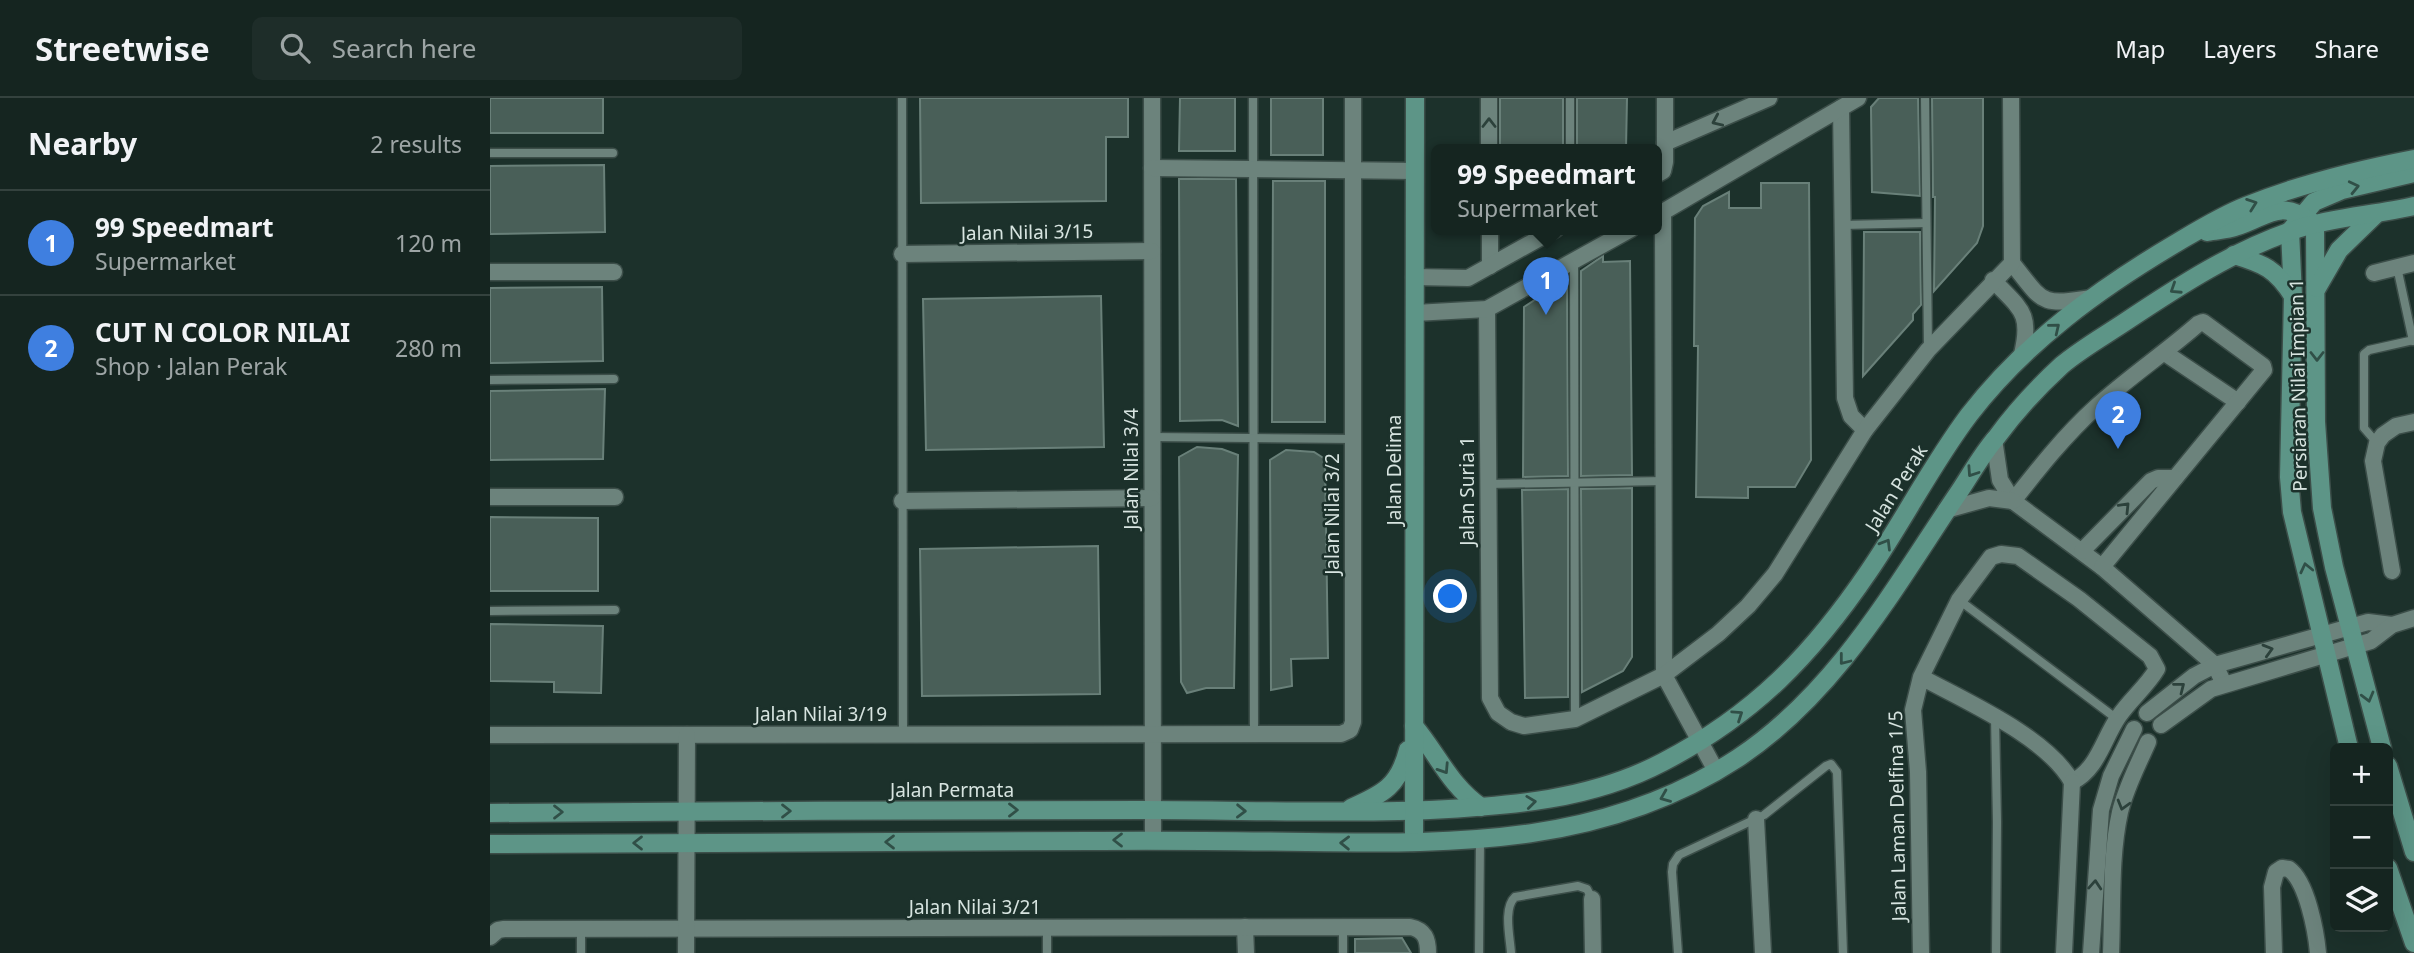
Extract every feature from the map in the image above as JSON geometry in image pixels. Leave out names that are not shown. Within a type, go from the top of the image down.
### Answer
[{"type":"main road","name":"Jalan Delima","points":[[1414,842],[1415,98]]},
{"type":"main road","name":"Jalan Perak","points":[[1414,810],[1537,802],[1607,785],[1660,764],[1700,741],[1751,706],[1787,674],[1819,639],[1870,570],[1968,417],[2022,354],[2092,298],[2146,261],[2243,207],[2317,181],[2414,159]]},
{"type":"main road","points":[[2309,220],[2314,202],[2342,190],[2414,173]]},
{"type":"main road","points":[[490,844],[1480,841],[1546,832],[1619,814],[1673,794],[1716,771],[1774,732],[1810,699],[1844,660],[1896,588],[1994,439],[2064,363],[2196,275],[2309,220],[2375,215],[2414,206]]},
{"type":"main road","points":[[2191,234],[2233,228],[2279,209],[2296,211],[2309,220]]},
{"type":"main road","points":[[2317,288],[2339,250],[2375,215]]},
{"type":"main road","name":"Persiaran Nilai Impian 1","points":[[2309,220],[2317,288],[2316,422],[2322,508],[2334,567],[2381,743]]},
{"type":"main road","name":"Persiaran Nilai Impian 1","points":[[2290,231],[2293,296],[2289,477],[2292,512],[2348,743]]},
{"type":"main road","points":[[2234,255],[2264,264],[2285,282],[2293,296]]},
{"type":"main road","points":[[1414,726],[1431,746],[1454,783],[1481,807]]},
{"type":"main road","points":[[1342,812],[1378,796],[1392,785],[1404,768],[1414,726]]},
{"type":"main road","points":[[2393,783],[2414,852]]},
{"type":"main road","name":"Jalan Permata","points":[[490,813],[1414,810]]},
{"type":"main road","points":[[2388,869],[2414,943]]},
{"type":"street","name":"Jalan Nilai 3/4","points":[[1152,98],[1153,840]]},
{"type":"street","name":"Jalan Nilai 3/2","points":[[1153,734],[1341,734],[1346,733],[1352,726],[1353,98]]},
{"type":"street","points":[[1489,98],[1489,144]]},
{"type":"street","points":[[1662,170],[1665,167],[1665,98]]},
{"type":"street","points":[[1665,144],[1747,103],[1769,98]]},
{"type":"street","points":[[1662,213],[1858,98]]},
{"type":"street","points":[[2011,98],[2012,263],[2039,296],[2050,302],[2092,298]]},
{"type":"street","points":[[1841,108],[1845,398],[1851,416],[1865,430]]},
{"type":"street","points":[[1152,168],[1415,171]]},
{"type":"street","points":[[1490,235],[1490,266]]},
{"type":"street","points":[[1415,277],[1465,278],[1545,235]]},
{"type":"street","points":[[1415,313],[1487,309],[1620,235]]},
{"type":"street","points":[[1660,235],[1664,675],[1716,771]]},
{"type":"street","name":"Jalan Nilai 3/15","points":[[902,254],[1152,251]]},
{"type":"street","points":[[2374,273],[2414,262]]},
{"type":"street","points":[[1575,719],[1664,675],[1718,634],[1748,606],[1775,574],[1865,430],[1928,350],[2012,263]]},
{"type":"street","points":[[490,272],[614,272]]},
{"type":"street","points":[[1993,280],[2022,312],[2027,322],[2022,354]]},
{"type":"street","name":"Jalan Suria 1","points":[[1487,309],[1490,698],[1498,713],[1511,722],[1524,726],[1575,719]]},
{"type":"street","points":[[2013,501],[2055,449],[2094,408],[2198,324],[2203,322],[2263,366],[2264,370],[2102,567]]},
{"type":"street","points":[[2165,353],[2238,402]]},
{"type":"street","points":[[2392,570],[2373,461],[2377,443],[2388,430],[2414,422]]},
{"type":"street","points":[[1994,439],[2000,480],[2013,501],[2102,567],[2216,665],[2224,684]]},
{"type":"street","points":[[2082,551],[2151,481],[2158,478],[2175,478]]},
{"type":"street","points":[[490,497],[615,496]]},
{"type":"street","points":[[902,501],[1152,498]]},
{"type":"street","points":[[1946,510],[1989,498],[2013,501]]},
{"type":"street","name":"Jalan Laman Delfina 1/5","points":[[1921,953],[1918,772],[1913,710],[1921,677],[1959,600],[1991,557],[2001,554],[2018,556],[2079,599],[2155,662],[2157,669],[2154,674],[2117,719]]},
{"type":"street","points":[[2161,725],[2211,689],[2371,641],[2392,625],[2414,618]]},
{"type":"street","points":[[2147,712],[2194,676],[2216,665],[2368,621],[2392,625]]},
{"type":"street","points":[[1921,677],[1995,717],[2052,755],[2072,782],[2064,953]]},
{"type":"street","points":[[2072,782],[2084,776],[2091,767],[2117,719]]},
{"type":"street","points":[[2091,953],[2101,810],[2111,776],[2134,729]]},
{"type":"street","name":"Jalan Nilai 3/19","points":[[490,735],[1153,734]]},
{"type":"street","points":[[686,953],[687,735]]},
{"type":"street","points":[[2110,953],[2120,813],[2130,781],[2148,742]]},
{"type":"street","points":[[1756,819],[1763,953]]},
{"type":"street","points":[[2274,953],[2272,887],[2276,872],[2283,868],[2289,869],[2299,879],[2313,922],[2318,953]]},
{"type":"street","points":[[1592,899],[1593,953]]},
{"type":"street","points":[[1245,927],[1245,953]]},
{"type":"street","name":"Jalan Nilai 3/21","points":[[490,937],[498,930],[505,929],[581,928],[1417,928],[1426,937],[1427,953]]},
{"type":"lane","points":[[902,98],[903,734]]},
{"type":"lane","points":[[1253,98],[1254,734]]},
{"type":"lane","points":[[1570,98],[1570,144]]},
{"type":"lane","points":[[1925,98],[1928,350]]},
{"type":"lane","points":[[490,153],[613,153]]},
{"type":"lane","points":[[1843,225],[1926,223]]},
{"type":"lane","points":[[1574,260],[1575,719]]},
{"type":"lane","points":[[2377,443],[2364,428],[2364,354],[2370,350],[2414,340],[2397,267]]},
{"type":"lane","points":[[490,380],[614,379]]},
{"type":"lane","points":[[1152,437],[1353,439]]},
{"type":"lane","points":[[1488,484],[1664,481]]},
{"type":"lane","points":[[1959,600],[2117,719]]},
{"type":"lane","points":[[490,611],[615,610]]},
{"type":"lane","points":[[1995,717],[1996,953]]},
{"type":"lane","points":[[1678,953],[1673,864],[1679,855],[1764,815],[1826,766],[1834,766],[1837,772],[1843,953]]},
{"type":"lane","points":[[1479,953],[1480,841]]},
{"type":"lane","points":[[1511,953],[1508,908],[1515,897],[1578,886],[1587,889],[1592,899]]},
{"type":"lane","points":[[1343,927],[1343,953]]},
{"type":"lane","points":[[581,928],[581,953]]},
{"type":"lane","points":[[1047,928],[1047,953]]},
{"type":"building","points":[[490,98],[603,98],[603,133],[490,133]]},
{"type":"building","points":[[920,98],[1128,98],[1128,137],[1106,137],[1106,201],[921,203]]},
{"type":"building","points":[[1180,98],[1235,98],[1235,151],[1179,151]]},
{"type":"building","points":[[1271,98],[1323,98],[1323,155],[1271,155]]},
{"type":"building","points":[[1500,98],[1563,98],[1563,144],[1500,144]]},
{"type":"building","points":[[1577,98],[1627,98],[1626,144],[1577,144]]},
{"type":"building","points":[[1879,98],[1918,98],[1920,196],[1872,192],[1871,107]]},
{"type":"building","points":[[1932,98],[1983,98],[1983,226],[1977,243],[1934,291],[1935,197]]},
{"type":"building","points":[[604,165],[605,232],[490,234],[490,166]]},
{"type":"building","points":[[1179,179],[1236,179],[1238,426],[1222,420],[1180,421]]},
{"type":"building","points":[[1273,181],[1325,181],[1325,422],[1272,422]]},
{"type":"building","points":[[1761,183],[1809,183],[1811,460],[1795,487],[1748,487],[1748,498],[1696,497],[1698,346],[1694,346],[1695,218],[1703,206],[1729,192],[1729,208],[1761,208]]},
{"type":"building","points":[[1864,232],[1920,232],[1921,305],[1913,314],[1913,320],[1863,376]]},
{"type":"building","points":[[1603,256],[1603,262],[1630,261],[1632,475],[1581,476],[1581,271]]},
{"type":"building","points":[[1567,279],[1568,476],[1523,477],[1524,307]]},
{"type":"building","points":[[602,287],[603,361],[490,363],[490,288]]},
{"type":"building","points":[[1101,296],[1104,447],[926,450],[923,299]]},
{"type":"building","points":[[605,389],[603,459],[490,460],[490,391]]},
{"type":"building","points":[[1197,447],[1222,449],[1238,455],[1234,688],[1206,688],[1187,693],[1181,682],[1179,457]]},
{"type":"building","points":[[1286,450],[1314,452],[1325,459],[1328,658],[1291,659],[1292,686],[1271,690],[1270,460]]},
{"type":"building","points":[[1632,488],[1632,657],[1623,671],[1582,692],[1581,489]]},
{"type":"building","points":[[1568,489],[1568,697],[1525,698],[1522,490]]},
{"type":"building","points":[[490,517],[598,518],[598,591],[490,591]]},
{"type":"building","points":[[1098,546],[1100,694],[922,696],[920,549]]},
{"type":"building","points":[[490,624],[603,626],[601,693],[554,692],[554,682],[490,681]]},
{"type":"building","points":[[1402,938],[1411,953],[1355,953],[1355,939]]},
{"type":"place","name":"99 Speedmart","points":[[1546,315]]},
{"type":"place","name":"CUT N COLOR NILAI","points":[[2118,449]]}]
